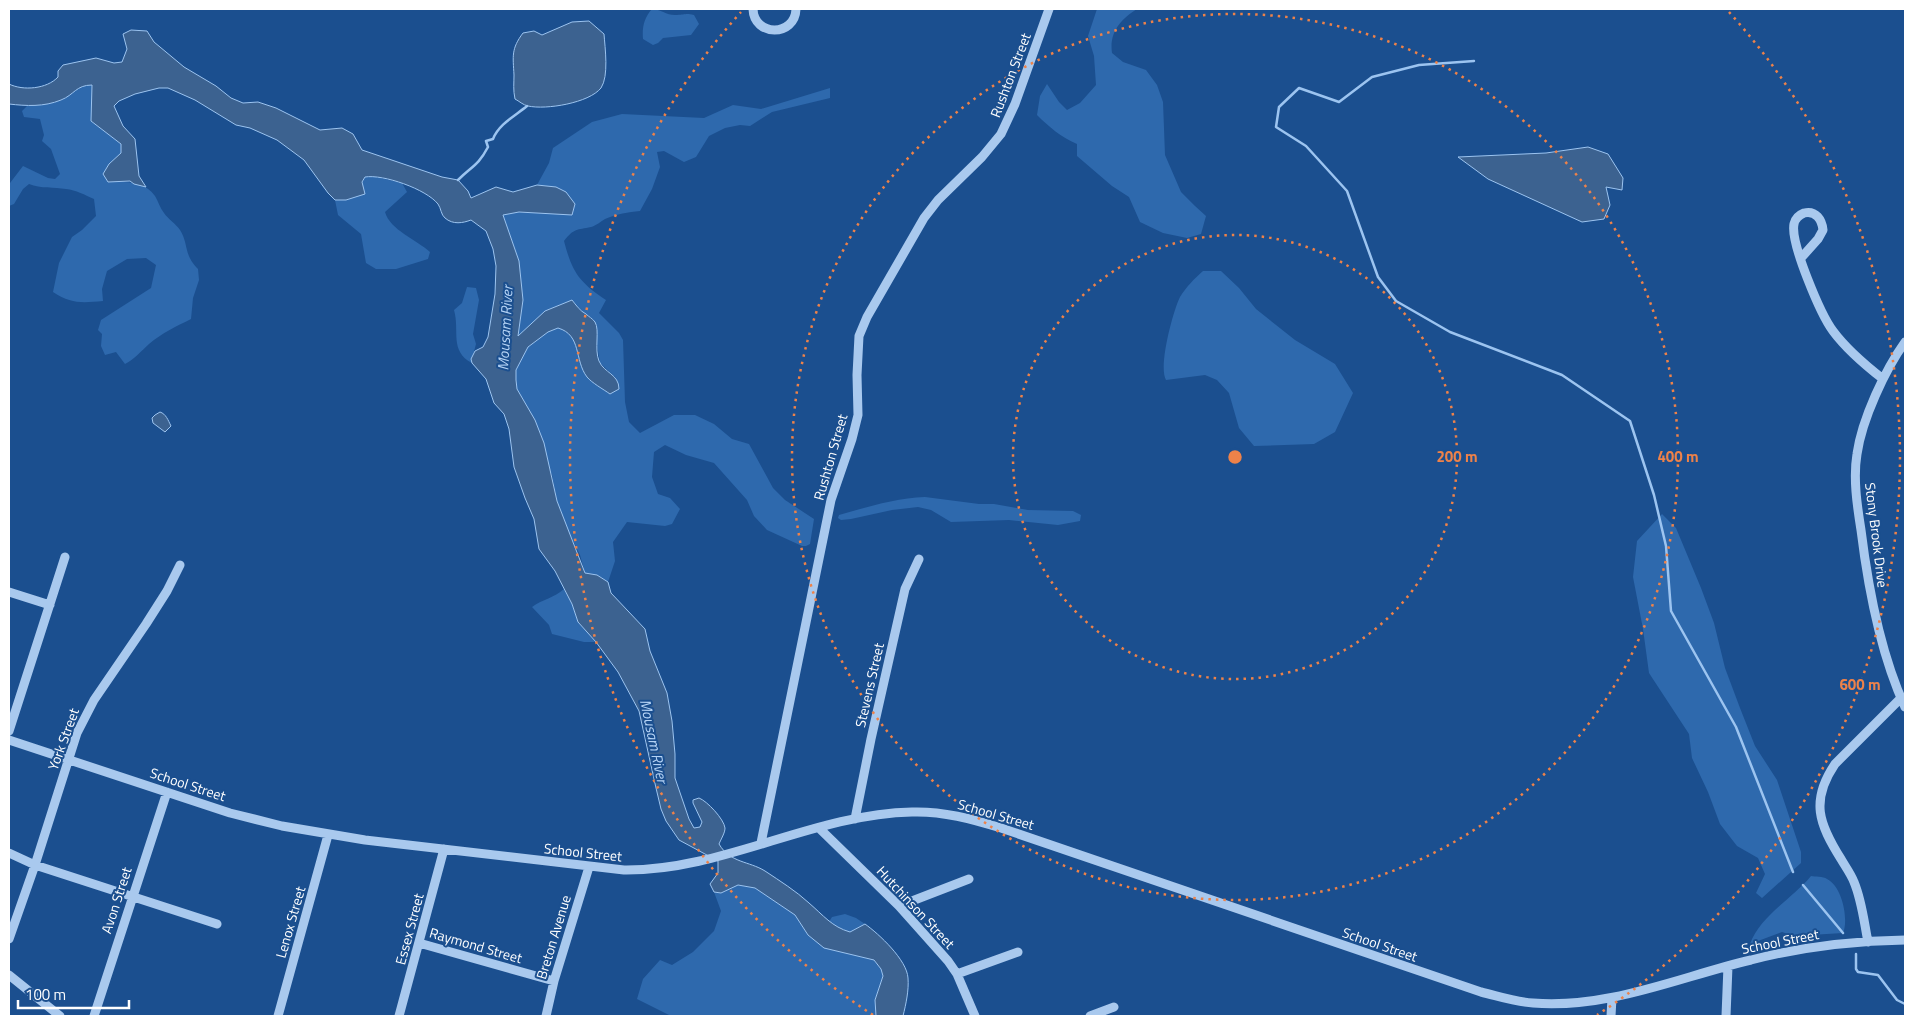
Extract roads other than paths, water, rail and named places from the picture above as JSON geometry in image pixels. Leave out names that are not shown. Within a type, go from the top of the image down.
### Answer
[{"type":"street","points":[[753,9],[754,17],[759,24],[766,30],[776,31],[790,24],[794,19],[796,9]]},
{"type":"street","name":"Rushton Street","points":[[761,843],[831,500],[852,439],[858,415],[857,375],[860,336],[868,316],[924,218],[938,200],[982,157],[1001,134],[1015,104],[1049,9]]},
{"type":"street","points":[[1801,258],[1818,239],[1823,230],[1821,220],[1810,212],[1799,215],[1794,224],[1794,234],[1801,258],[1824,317],[1833,331],[1856,357],[1883,379]]},
{"type":"street","name":"Stony Brook Drive","points":[[1905,342],[1883,379],[1860,440],[1856,466],[1857,503],[1866,572],[1873,606],[1905,707]]},
{"type":"street","points":[[9,730],[65,557]]},
{"type":"street","name":"Stevens Street","points":[[855,819],[871,739],[904,596],[919,559]]},
{"type":"street","name":"York Street","points":[[9,939],[77,733],[94,700],[146,624],[167,591],[180,565]]},
{"type":"street","points":[[9,592],[50,605]]},
{"type":"street","points":[[1868,942],[1860,898],[1854,880],[1827,837],[1821,819],[1820,797],[1827,776],[1835,764],[1901,698]]},
{"type":"street","name":"School Street","points":[[9,740],[167,792],[282,826],[328,835],[588,867],[650,870],[676,867],[855,819],[912,812],[939,813],[970,818],[1481,992],[1532,1003],[1558,1004],[1612,998],[1669,984],[1728,966],[1811,948],[1905,940]]},
{"type":"street","name":"Avon Street","points":[[94,1016],[167,792]]},
{"type":"street","name":"Hutchinson Street","points":[[819,828],[899,906],[930,940],[957,974],[975,1016]]},
{"type":"street","name":"Lenox Street","points":[[278,1016],[328,835]]},
{"type":"street","name":"Essex Street","points":[[399,1016],[444,849]]},
{"type":"street","points":[[9,853],[35,865],[217,924]]},
{"type":"street","name":"Breton Avenue","points":[[546,1016],[554,981],[588,867]]},
{"type":"street","points":[[899,906],[968,879]]},
{"type":"street","name":"Raymond Street","points":[[419,943],[554,981]]},
{"type":"street","points":[[957,974],[1018,952]]},
{"type":"street","points":[[1726,1016],[1728,966]]},
{"type":"street","points":[[9,975],[60,1016]]},
{"type":"street","points":[[1611,1016],[1612,998]]},
{"type":"street","points":[[1090,1016],[1114,1007]]},
{"type":"water","points":[[589,21],[604,34],[606,69],[601,88],[587,98],[556,106],[528,106],[515,99],[513,58],[516,44],[523,33],[534,31],[542,35],[572,22]]},
{"type":"water","name":"Mousam River","points":[[131,30],[147,31],[154,42],[184,67],[216,86],[231,98],[243,103],[258,102],[276,108],[320,130],[342,128],[353,134],[362,150],[442,177],[458,180],[468,191],[471,198],[496,187],[513,192],[537,185],[556,187],[566,192],[575,204],[572,215],[519,212],[503,215],[519,261],[523,300],[518,336],[545,311],[572,300],[580,310],[595,322],[599,361],[617,380],[618,384],[619,389],[610,394],[589,379],[580,363],[577,349],[571,336],[566,331],[558,328],[548,332],[528,347],[516,370],[517,389],[535,420],[544,443],[557,501],[585,573],[597,575],[608,582],[611,593],[645,629],[650,651],[667,693],[672,721],[675,778],[694,828],[700,827],[702,822],[693,803],[693,800],[699,798],[715,811],[722,820],[725,828],[719,844],[729,855],[765,871],[788,886],[838,927],[850,932],[865,924],[877,934],[898,956],[906,971],[908,987],[903,1016],[876,1016],[875,1000],[883,976],[881,969],[874,960],[824,948],[808,935],[795,915],[755,888],[738,885],[721,893],[714,892],[710,884],[718,873],[718,861],[679,840],[666,821],[661,809],[639,711],[618,672],[596,642],[578,622],[572,604],[555,571],[539,549],[534,519],[514,467],[509,429],[504,414],[494,403],[486,379],[472,363],[471,359],[475,351],[483,347],[488,337],[495,294],[496,266],[493,249],[486,231],[471,220],[458,223],[451,222],[445,218],[438,204],[432,198],[414,188],[393,180],[365,177],[362,182],[365,194],[346,200],[335,200],[304,160],[277,140],[250,128],[236,125],[195,100],[168,88],[159,88],[135,94],[119,101],[114,106],[123,126],[135,139],[139,176],[146,187],[130,181],[108,182],[103,174],[109,164],[121,153],[121,144],[91,121],[92,85],[79,88],[65,98],[55,102],[42,105],[28,105],[9,104],[9,84],[21,88],[35,88],[48,84],[58,77],[58,71],[63,65],[96,58],[114,63],[122,62],[127,49],[123,34]]},
{"type":"water","points":[[1588,147],[1608,154],[1623,178],[1622,190],[1606,187],[1610,205],[1604,219],[1582,222],[1488,179],[1458,157],[1546,153]]},
{"type":"water","points":[[160,412],[171,426],[165,432],[153,423],[152,418]]},
{"type":"waterway","points":[[1474,61],[1419,65],[1372,77],[1339,102],[1299,88],[1279,107],[1276,127],[1306,146],[1347,191],[1378,277],[1396,301],[1450,332],[1562,375],[1630,421],[1654,495],[1666,546],[1671,611],[1736,727],[1793,872]]},
{"type":"waterway","points":[[458,180],[481,158],[488,147],[486,141],[493,139],[503,125],[527,106]]},
{"type":"waterway","points":[[1803,885],[1843,933]]},
{"type":"waterway","points":[[1856,954],[1856,969],[1858,972],[1878,975],[1897,1000],[1905,1004]]}]
